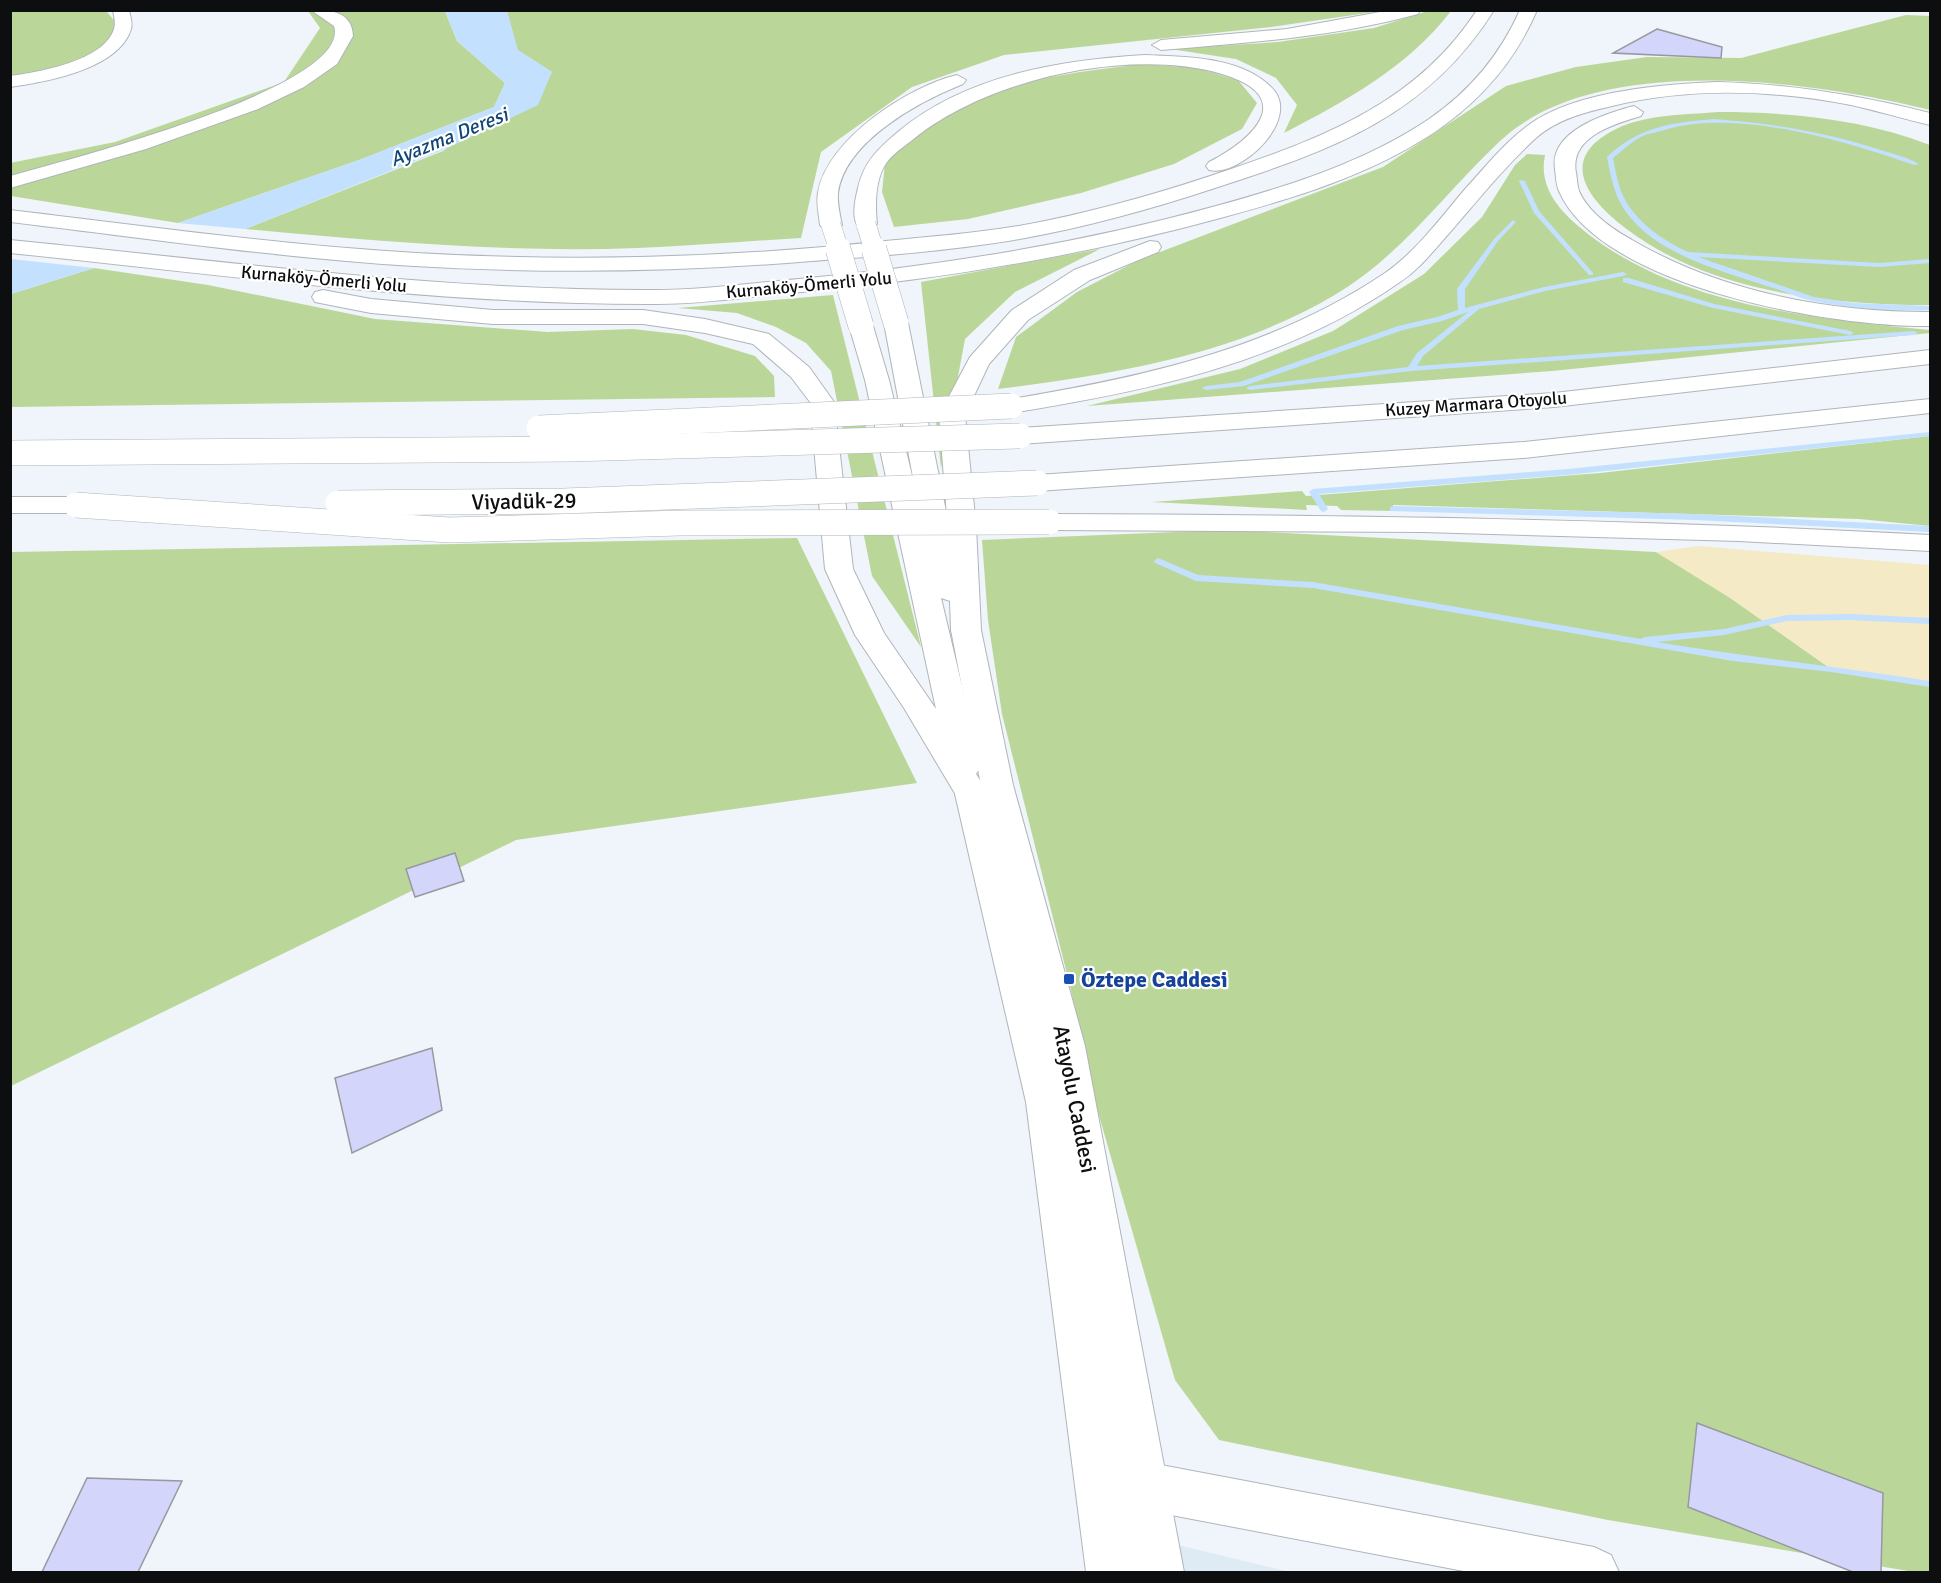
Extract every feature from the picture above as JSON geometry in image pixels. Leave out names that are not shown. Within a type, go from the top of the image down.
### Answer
[{"type":"main road","points":[[10,82],[58,73],[106,52],[115,44],[124,26],[121,10]]},
{"type":"main road","points":[[10,182],[198,125],[270,96],[316,72],[336,56],[344,42],[345,31],[340,21],[319,10]]},
{"type":"main road","name":"Atayolu Caddesi","points":[[1111,1572],[1046,1102],[972,794],[877,380],[831,225],[828,192],[840,165],[886,117],[915,98],[976,74],[1028,61],[1340,28],[1377,21],[1412,10]]},
{"type":"main road","name":"Kurnaköy-Ömerli Yolu","points":[[10,216],[342,254],[519,264],[678,265],[832,255],[1014,233],[1195,188],[1299,152],[1351,129],[1395,103],[1432,75],[1462,48],[1486,10]]},
{"type":"main road","name":"Kurnaköy-Ömerli Yolu","points":[[10,246],[192,267],[473,292],[668,297],[890,278],[1066,249],[1278,197],[1398,146],[1462,104],[1514,45],[1529,10]]},
{"type":"main road","points":[[966,630],[947,582],[897,323],[866,224],[864,202],[877,162],[909,129],[950,104],[1023,77],[1089,64],[1161,59],[1204,65],[1245,76],[1262,86],[1270,98],[1273,110],[1270,126],[1258,141],[1220,164],[1175,184],[1053,225]]},
{"type":"main road","points":[[10,453],[118,453],[602,424],[1011,406],[1106,391],[1196,370],[1301,332],[1404,269],[1534,130],[1569,112],[1608,100],[1667,90],[1724,88],[1824,97],[1930,119]]},
{"type":"main road","points":[[1930,135],[1863,117],[1803,107],[1714,103],[1677,105],[1631,113],[1599,125],[1576,139],[1564,160],[1564,182],[1572,200],[1587,216],[1620,242],[1678,271],[1773,301],[1840,313],[1930,319]]},
{"type":"main road","points":[[966,630],[962,527],[952,415],[978,362],[1020,315],[1082,275],[1148,248],[1230,220],[1278,197]]},
{"type":"main road","points":[[192,267],[371,306],[493,317],[643,317],[705,326],[761,339],[800,372],[822,402],[839,569],[870,635],[917,703],[972,794]]},
{"type":"main road","name":"Kuzey Marmara Otoyolu","points":[[118,453],[571,449],[1020,436],[1554,400],[1930,357]]},
{"type":"main road","name":"Viyadük-29","points":[[10,505],[564,501],[1037,483],[1523,450],[1930,406]]},
{"type":"main road","points":[[76,505],[449,530],[679,524],[1049,522],[1423,524],[1739,533],[1930,543]]},
{"type":"main road","name":"Atayolu Caddesi","points":[[966,630],[997,785],[1066,1046],[1160,1572]]},
{"type":"main road","points":[[1099,1477],[1594,1572]]},
{"type":"shaded area","points":[[1161,1541],[1290,1572],[1165,1572]]},
{"type":"green space","points":[[11,11],[107,12],[117,24],[105,45],[87,60],[11,79]]},
{"type":"green space","points":[[308,11],[445,11],[457,41],[505,83],[494,107],[362,159],[178,223],[11,196],[10,163],[115,142],[284,82],[320,28]]},
{"type":"green space","points":[[507,11],[1381,11],[1271,27],[1004,55],[912,87],[821,152],[801,238],[637,248],[539,249],[391,242],[245,229],[443,151],[552,72],[517,50]]},
{"type":"green space","points":[[1428,11],[1451,11],[1434,31],[1396,66],[1353,95],[1284,133],[1297,105],[1276,78],[1236,59],[1170,49],[1278,42],[1374,28]]},
{"type":"green space","points":[[1906,15],[1930,16],[1930,110],[1882,99],[1768,83],[1707,81],[1647,84],[1591,94],[1540,113],[1499,142],[1421,224],[1379,263],[1333,296],[1294,317],[1213,348],[1171,359],[1085,377],[998,389],[1016,337],[1077,292],[1139,260],[1383,167],[1506,86],[1576,67],[1647,57],[1741,58]]},
{"type":"green space","points":[[1142,64],[1197,68],[1238,80],[1257,103],[1242,129],[1174,164],[1081,193],[968,219],[894,227],[882,192],[886,154],[916,126],[947,109],[1001,89],[1056,76]]},
{"type":"green space","points":[[1718,112],[1799,116],[1853,123],[1930,145],[1930,305],[1833,300],[1769,290],[1738,282],[1707,272],[1659,250],[1616,221],[1598,203],[1586,184],[1583,165],[1592,146],[1616,129],[1640,120]]},
{"type":"green space","points":[[1527,154],[1545,155],[1544,176],[1550,194],[1569,218],[1614,252],[1655,274],[1744,303],[1839,320],[1930,330],[1930,333],[1552,371],[1087,406],[1240,369],[1333,331],[1424,274],[1482,217],[1515,165]]},
{"type":"green space","points":[[1100,249],[1015,292],[965,339],[941,468],[921,282]]},
{"type":"green space","points":[[94,268],[208,285],[375,319],[548,332],[633,329],[686,335],[755,356],[774,376],[775,397],[11,407],[11,294]]},
{"type":"green space","points":[[833,295],[921,647],[872,576],[831,371],[806,343],[776,327],[737,313],[678,308]]},
{"type":"green space","points":[[1930,436],[1930,526],[1859,519],[1393,505],[1393,511],[1341,510],[1337,506],[1306,505],[1307,510],[1152,502],[1302,491],[1306,496],[1600,473]]},
{"type":"green space","points":[[1225,530],[1656,552],[1730,597],[1831,669],[1930,684],[1930,1572],[1914,1572],[1608,1520],[1219,1440],[1175,1380],[1096,1105],[1071,990],[1002,714],[988,620],[982,540]]},
{"type":"green space","points":[[797,538],[917,783],[516,840],[11,1086],[11,552]]},
{"type":"sand","points":[[1698,546],[1930,565],[1930,684],[1831,669],[1730,598],[1656,552]]},
{"type":"water","name":"Ayazma Deresi","points":[[445,11],[507,11],[518,50],[552,72],[538,105],[443,150],[245,229],[178,223],[362,159],[494,107],[505,83],[457,41]]},
{"type":"water","points":[[11,259],[94,268],[11,294]]},
{"type":"building","points":[[1657,29],[1722,47],[1721,58],[1613,53]]},
{"type":"building","points":[[455,853],[464,881],[415,897],[406,869]]},
{"type":"building","points":[[432,1048],[442,1110],[352,1153],[335,1078]]},
{"type":"building","points":[[1697,1423],[1883,1493],[1881,1572],[1853,1572],[1688,1507]]},
{"type":"building","points":[[87,1478],[182,1481],[138,1572],[42,1572]]},
{"type":"waterway","points":[[1916,164],[1845,141],[1803,131],[1758,124],[1714,121],[1673,125],[1638,136],[1610,157],[1616,187],[1629,212],[1649,231],[1673,247],[1700,260],[1813,299],[1854,305],[1930,308]]},
{"type":"waterway","points":[[1522,181],[1536,212],[1591,274]]},
{"type":"waterway","points":[[1462,311],[1461,289],[1496,240],[1513,222]]},
{"type":"waterway","points":[[1688,254],[1879,265],[1930,261]]},
{"type":"waterway","points":[[1462,311],[1544,289],[1623,274]]},
{"type":"waterway","points":[[1626,280],[1713,306],[1850,333]]},
{"type":"waterway","points":[[1411,369],[1420,355],[1476,309]]},
{"type":"waterway","points":[[1206,388],[1241,384],[1401,328],[1462,311]]},
{"type":"waterway","points":[[1411,369],[1914,333]]},
{"type":"waterway","points":[[1250,388],[1411,369]]},
{"type":"waterway","points":[[1324,509],[1313,492],[1568,472],[1930,434]]},
{"type":"waterway","points":[[1393,509],[1695,517],[1930,529]]},
{"type":"waterway","points":[[1158,561],[1196,578],[1313,585],[1733,658],[1831,669],[1930,684]]},
{"type":"waterway","points":[[1645,640],[1724,632],[1787,618],[1851,617],[1930,621]]},
{"type":"place","name":"Öztepe Caddesi","points":[[1069,979]]}]
